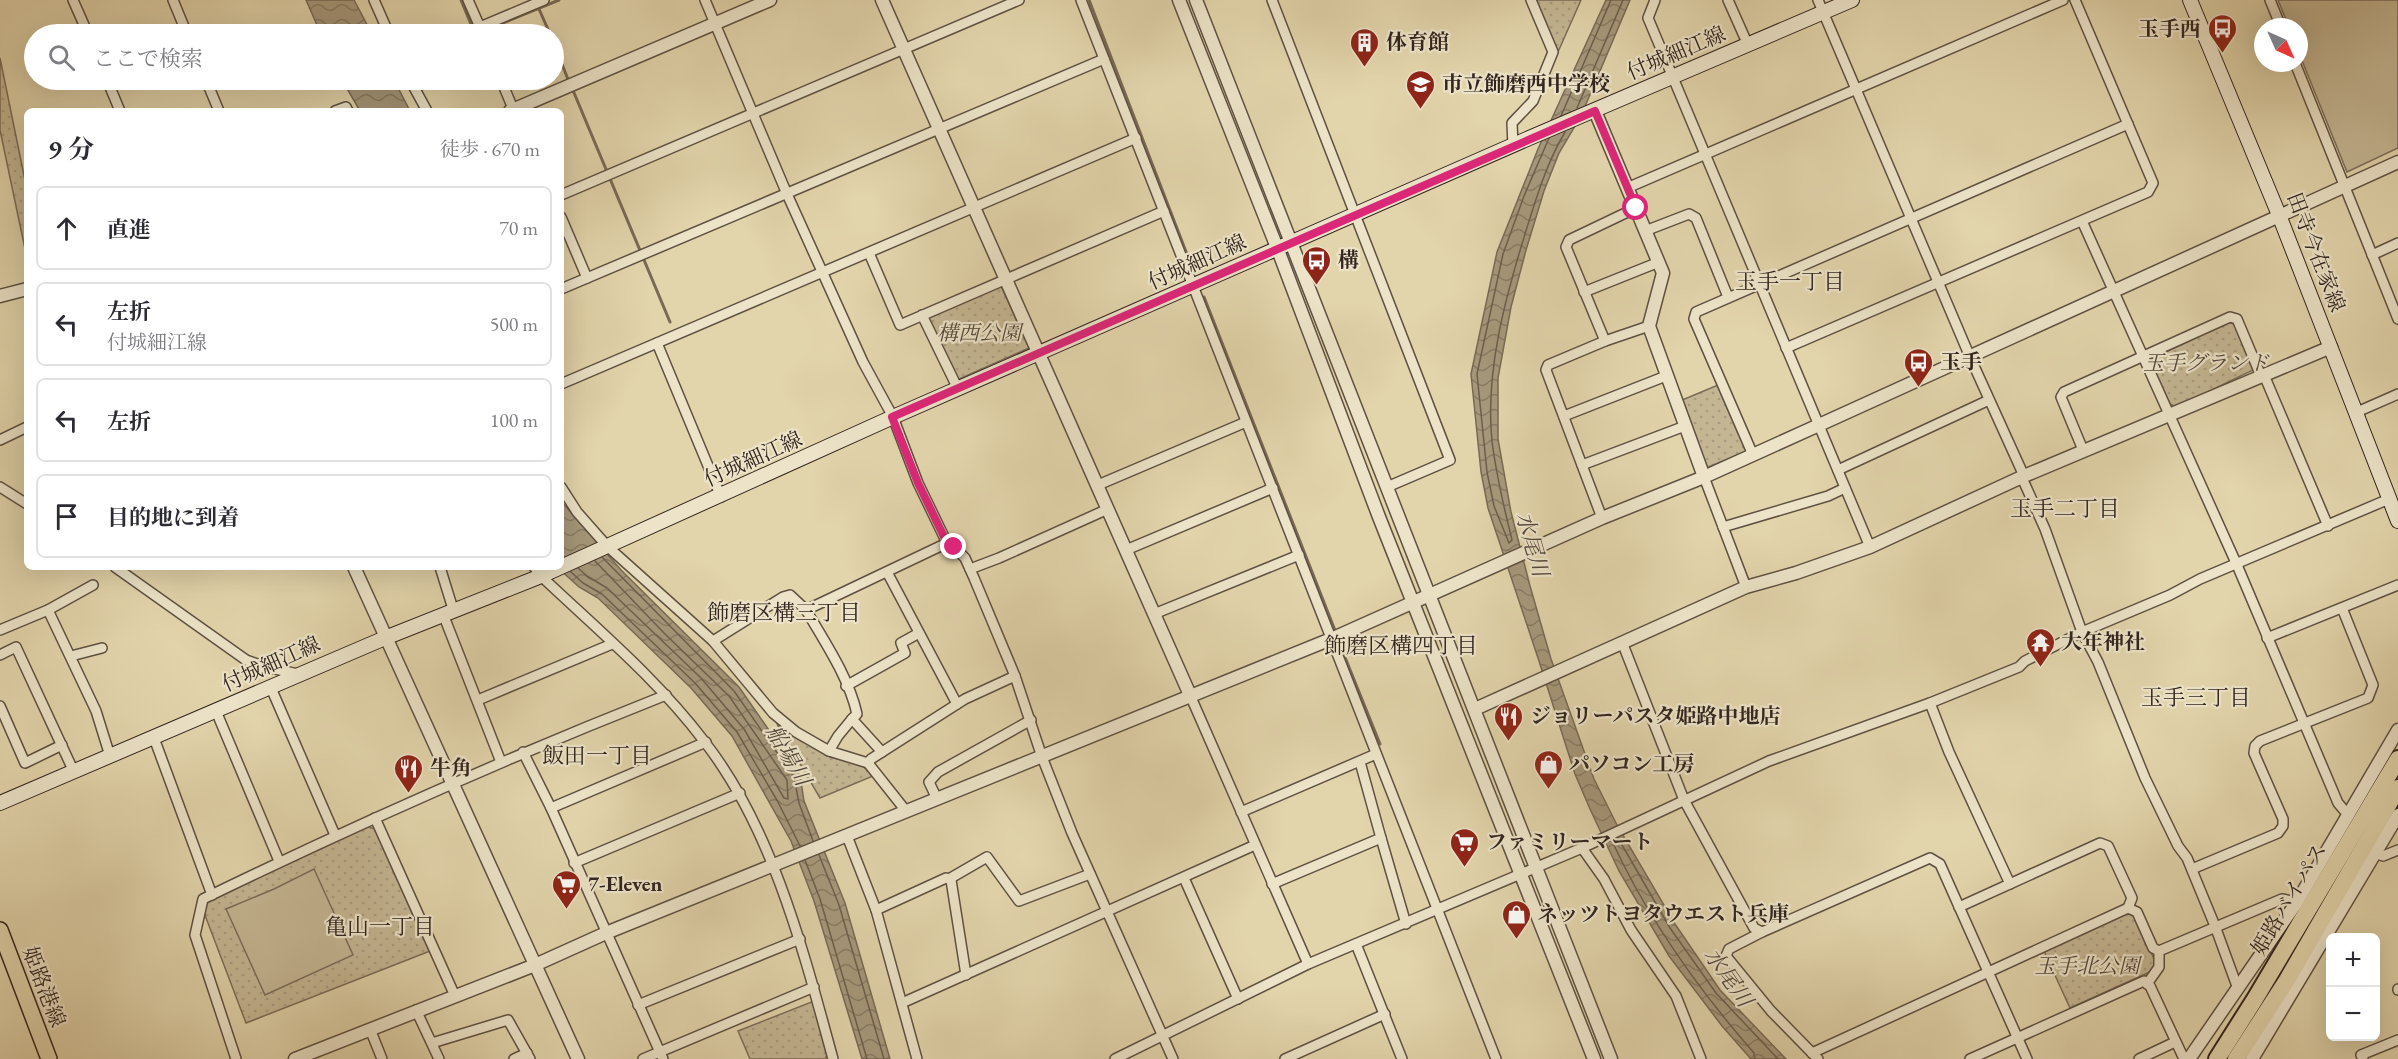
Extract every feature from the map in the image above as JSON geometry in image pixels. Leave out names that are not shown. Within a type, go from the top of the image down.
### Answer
[{"type":"highway","name":"姫路バイパス","points":[[2252,1033],[2398,759]]},
{"type":"highway","name":"姫路バイパス","points":[[2217,1059],[2252,1033],[2287,980],[2398,788]]},
{"type":"highway","points":[[2211,1059],[2252,1033]]},
{"type":"highway","points":[[2238,1059],[2252,1033]]},
{"type":"main road","name":"付城細江線","points":[[564,563],[721,497],[892,417],[1278,250],[1527,139],[1748,45],[1821,6],[1852,0]]},
{"type":"main road","name":"田寺今在家線","points":[[2190,0],[2279,215],[2398,521]]},
{"type":"main road","name":"付城細江線","points":[[0,803],[271,688],[298,674],[542,572]]},
{"type":"main road","name":"姫路港線","points":[[0,930],[49,1059]]},
{"type":"street","points":[[73,0],[84,24]]},
{"type":"street","points":[[173,0],[183,24]]},
{"type":"street","points":[[374,0],[385,24]]},
{"type":"street","points":[[468,0],[478,24]]},
{"type":"street","points":[[495,24],[544,0]]},
{"type":"street","points":[[705,0],[787,194],[863,362],[892,417],[918,483],[947,543],[960,552],[970,568],[1015,676],[1042,757],[1090,874],[1173,1059]]},
{"type":"street","points":[[564,88],[770,0]]},
{"type":"street","points":[[882,0],[1308,964]]},
{"type":"street","points":[[564,194],[1019,0]]},
{"type":"street","points":[[1081,0],[1497,1059]]},
{"type":"street","points":[[1179,0],[1278,250],[1379,518],[1414,601],[1594,1059]]},
{"type":"street","points":[[1196,0],[1475,710],[1534,868],[1611,1059]]},
{"type":"street","points":[[1272,0],[1450,460],[1387,487]]},
{"type":"street","points":[[1513,146],[1512,123],[1533,101],[1554,52],[1531,0]]},
{"type":"street","points":[[1655,0],[1648,18],[1870,546]]},
{"type":"street","points":[[1728,0],[1748,45]]},
{"type":"street","points":[[1627,188],[2063,0]]},
{"type":"street","points":[[1786,348],[2148,192],[2153,183],[2075,0]]},
{"type":"street","points":[[2270,0],[2277,18]]},
{"type":"street","points":[[1821,6],[1938,283],[2024,476],[2023,480],[2044,529],[2082,632],[2098,662],[2145,778],[2178,846],[2192,869],[2216,926],[2238,989]]},
{"type":"street","points":[[564,288],[1104,58]]},
{"type":"street","points":[[2299,72],[2398,317]]},
{"type":"street","points":[[111,90],[119,108]]},
{"type":"street","points":[[210,90],[218,108]]},
{"type":"street","points":[[415,90],[425,108]]},
{"type":"street","points":[[505,90],[512,108]]},
{"type":"street","points":[[518,108],[560,90]]},
{"type":"street","points":[[1595,111],[1663,273],[1648,326],[1746,587]]},
{"type":"street","points":[[1753,455],[1694,319],[1696,312],[2128,124]]},
{"type":"street","points":[[564,383],[1136,138]]},
{"type":"street","points":[[300,1058],[416,1010],[535,965],[606,933],[772,865],[1331,639],[1602,518],[1704,477],[2398,162]]},
{"type":"street","points":[[1605,341],[1566,247],[1569,240],[1636,208]]},
{"type":"street","points":[[869,253],[900,325],[1006,277],[1164,211]]},
{"type":"street","points":[[1646,231],[1689,214],[1696,218],[1728,297]]},
{"type":"street","points":[[2082,221],[2236,565],[2338,803],[2349,816]]},
{"type":"street","points":[[564,225],[587,278]]},
{"type":"street","points":[[2372,255],[2398,243]]},
{"type":"street","points":[[1584,292],[1659,261]]},
{"type":"street","points":[[0,296],[24,290]]},
{"type":"street","points":[[922,315],[957,389]]},
{"type":"street","points":[[2084,450],[2061,397],[2064,392],[2230,316],[2237,319],[2328,526]]},
{"type":"street","points":[[1602,518],[1546,370],[1548,365],[1648,326]]},
{"type":"street","points":[[657,344],[721,497]]},
{"type":"street","points":[[1475,710],[1746,587],[1796,573],[1870,546],[2084,450],[2331,347]]},
{"type":"street","points":[[1564,416],[1666,376]]},
{"type":"street","points":[[2357,412],[2398,394]]},
{"type":"street","points":[[1838,470],[1989,400]]},
{"type":"street","points":[[1098,485],[1246,423]]},
{"type":"street","points":[[1582,465],[1685,426]]},
{"type":"street","points":[[0,440],[24,428]]},
{"type":"street","points":[[0,487],[24,502]]},
{"type":"street","points":[[1126,550],[1273,488]]},
{"type":"street","points":[[1723,527],[1828,496],[1845,488]]},
{"type":"street","points":[[564,492],[606,547],[714,641],[773,713],[796,732],[829,751],[868,763],[906,812]]},
{"type":"street","points":[[1115,1059],[1308,964],[1582,848],[1769,761],[2019,668],[2025,661],[2082,632],[2390,499]]},
{"type":"street","points":[[970,568],[999,558],[1108,509]]},
{"type":"street","points":[[806,610],[947,543]]},
{"type":"street","points":[[1154,614],[1299,555]]},
{"type":"street","points":[[124,570],[246,660],[298,674]]},
{"type":"street","points":[[355,570],[578,1059]]},
{"type":"street","points":[[441,570],[448,611],[501,762]]},
{"type":"street","points":[[542,572],[612,644],[666,694],[706,742],[740,793],[772,865],[800,939],[833,1059]]},
{"type":"street","points":[[887,572],[957,704]]},
{"type":"street","points":[[0,630],[48,610],[93,585]]},
{"type":"street","points":[[2267,638],[2398,585]]},
{"type":"street","points":[[714,641],[783,597],[790,595],[806,610],[854,702],[857,714],[838,736],[829,751]]},
{"type":"street","points":[[2192,869],[2278,833],[2283,826],[2283,819],[2254,753],[2255,746],[2260,741],[2368,698],[2373,686],[2342,608]]},
{"type":"street","points":[[48,610],[96,711],[110,756]]},
{"type":"street","points":[[846,686],[905,653],[901,643],[919,633]]},
{"type":"street","points":[[1622,642],[1683,800],[1754,928],[1762,932]]},
{"type":"street","points":[[478,700],[612,644]]},
{"type":"street","points":[[0,655],[16,646],[74,771]]},
{"type":"street","points":[[71,656],[102,648]]},
{"type":"street","points":[[868,763],[957,704],[1015,676]]},
{"type":"street","points":[[271,688],[335,835]]},
{"type":"street","points":[[236,1059],[195,935],[202,899],[335,835],[453,785],[523,752],[666,694]]},
{"type":"street","points":[[1930,703],[1949,752],[2010,884]]},
{"type":"street","points":[[0,706],[25,763],[62,746]]},
{"type":"street","points":[[216,711],[279,861]]},
{"type":"street","points":[[852,719],[882,752]]},
{"type":"street","points":[[937,799],[929,782],[938,772],[1031,720]]},
{"type":"street","points":[[2189,1059],[2297,902],[2398,730]]},
{"type":"street","points":[[154,738],[212,895]]},
{"type":"street","points":[[551,808],[706,742]]},
{"type":"street","points":[[523,752],[551,808],[662,1056]]},
{"type":"street","points":[[1241,812],[1376,754]]},
{"type":"street","points":[[1360,762],[1406,924]]},
{"type":"street","points":[[574,862],[740,793]]},
{"type":"street","points":[[2252,1059],[2252,1033],[2375,854],[2398,815]]},
{"type":"street","points":[[375,818],[455,996]]},
{"type":"street","points":[[847,836],[876,910],[917,1059]]},
{"type":"street","points":[[1272,884],[1381,838]]},
{"type":"street","points":[[1959,907],[2100,843],[2108,846],[2132,898],[2128,908],[1988,971],[1815,1056],[1771,1011],[1726,956],[1729,949],[1762,932],[1930,858],[1940,864],[1959,907],[1988,971],[2018,1038],[2027,1059]]},
{"type":"street","points":[[902,1003],[1255,845]]},
{"type":"street","points":[[1582,848],[1604,879],[1631,930],[1676,996],[1701,1059]]},
{"type":"street","points":[[2375,854],[2383,856],[2398,850]]},
{"type":"street","points":[[876,910],[946,878],[949,879],[987,857],[1019,901],[1090,874]]},
{"type":"street","points":[[1184,878],[1239,999]]},
{"type":"street","points":[[949,879],[966,975]]},
{"type":"street","points":[[2159,951],[2282,899],[2297,902]]},
{"type":"street","points":[[2128,908],[2137,912],[2153,948],[2159,951]]},
{"type":"street","points":[[638,1005],[800,939]]},
{"type":"street","points":[[1356,944],[1402,1059]]},
{"type":"street","points":[[2147,984],[2158,968],[2159,951]]},
{"type":"street","points":[[1970,1059],[2144,981],[2184,1059]]},
{"type":"street","points":[[643,1059],[662,1056],[813,987]]},
{"type":"street","points":[[416,1010],[440,1059]]},
{"type":"street","points":[[1285,1059],[1385,1014]]},
{"type":"street","points":[[432,1043],[508,1020],[528,1056],[514,1059]]},
{"type":"street","points":[[370,1029],[382,1059]]},
{"type":"street","points":[[2252,1033],[2264,1059]]},
{"type":"street","points":[[2363,1059],[2361,1055],[2398,1040]]},
{"type":"street","points":[[2139,1059],[2175,1042]]},
{"type":"green space","points":[[1535,0],[1581,0],[1558,52]]},
{"type":"green space","points":[[2278,0],[2398,0],[2398,148],[2347,172],[2307,72],[2308,18],[2285,18]]},
{"type":"green space","points":[[0,58],[24,175],[24,244],[0,130]]},
{"type":"green space","name":"構西公園","points":[[1001,286],[1029,348],[957,380],[928,318]]},
{"type":"green space","name":"玉手グランド","points":[[2228,322],[2234,324],[2253,370],[2181,405],[2170,404],[2150,362],[2151,359]]},
{"type":"green space","points":[[1718,385],[1747,451],[1706,468],[1680,401]]},
{"type":"green space","points":[[777,724],[830,757],[862,765],[873,776],[820,798]]},
{"type":"green space","points":[[368,827],[375,829],[430,951],[246,1023],[203,910],[204,903]]},
{"type":"green space","points":[[314,869],[353,955],[265,995],[226,909]]},
{"type":"green space","name":"玉手北公園","points":[[2128,913],[2134,916],[2155,961],[2152,971],[2070,1008],[2044,951]]},
{"type":"green space","points":[[814,1001],[827,1055],[825,1059],[750,1059],[738,1031]]},
{"type":"water","points":[[306,0],[354,0],[367,24],[317,24]]},
{"type":"water","points":[[1606,0],[1630,0],[1581,116],[1559,153],[1544,191],[1526,250],[1511,307],[1498,378],[1498,439],[1511,512],[1530,586],[1551,659],[1594,779],[1617,825],[1675,924],[1720,990],[1786,1059],[1751,1059],[1722,1026],[1669,956],[1619,871],[1575,774],[1488,508],[1481,472],[1471,374],[1497,252],[1538,149]]},
{"type":"water","points":[[348,90],[399,90],[408,108],[358,108]]},
{"type":"water","points":[[564,504],[621,570],[739,687],[800,775],[804,801],[845,903],[890,1059],[862,1059],[814,901],[791,841],[732,736],[691,688],[598,598],[579,587],[560,570],[564,570]]},
{"type":"waterway","points":[[461,0],[471,24]]},
{"type":"waterway","points":[[500,24],[559,0]]},
{"type":"waterway","points":[[1089,0],[1193,270]]},
{"type":"waterway","points":[[539,9],[546,24]]},
{"type":"waterway","points":[[564,69],[569,82]]},
{"type":"waterway","points":[[572,88],[670,322]]},
{"type":"waterway","points":[[1204,297],[1336,633]]},
{"type":"waterway","points":[[1338,640],[1380,744]]},
{"type":"place","name":"玉手西","points":[[2222,54]]},
{"type":"place","name":"体育館","points":[[1365,68]]},
{"type":"place","name":"市立飾磨西中学校","points":[[1421,110]]},
{"type":"place","name":"構","points":[[1317,286]]},
{"type":"place","name":"玉手","points":[[1919,388]]},
{"type":"place","name":"大年神社","points":[[2040,668]]},
{"type":"place","name":"ジョリーパスタ姫路中地店","points":[[1509,742]]},
{"type":"place","name":"パソコン工房","points":[[1548,790]]},
{"type":"place","name":"牛角","points":[[409,794]]},
{"type":"place","name":"ファミリーマート","points":[[1465,868]]},
{"type":"place","name":"7-Eleven","points":[[567,910]]},
{"type":"place","name":"ネッツトヨタウエスト兵庫","points":[[1516,940]]},
{"type":"district","name":"玉手一丁目","points":[[1790,281]]},
{"type":"district","name":"玉手二丁目","points":[[2065,508]]},
{"type":"district","name":"飾磨区構三丁目","points":[[784,612]]},
{"type":"district","name":"飾磨区構四丁目","points":[[1401,645]]},
{"type":"district","name":"玉手三丁目","points":[[2196,697]]},
{"type":"district","name":"飯田一丁目","points":[[597,755]]},
{"type":"district","name":"亀山一丁目","points":[[380,926]]},
{"type":"route","points":[[954,547],[947,543],[918,483],[892,417],[1595,111],[1636,208]]},
{"type":"water label","name":"水尾川","points":[[1533,544]]},
{"type":"water label","name":"船場川","points":[[789,755]]},
{"type":"water label","name":"水尾川","points":[[1729,977]]}]
